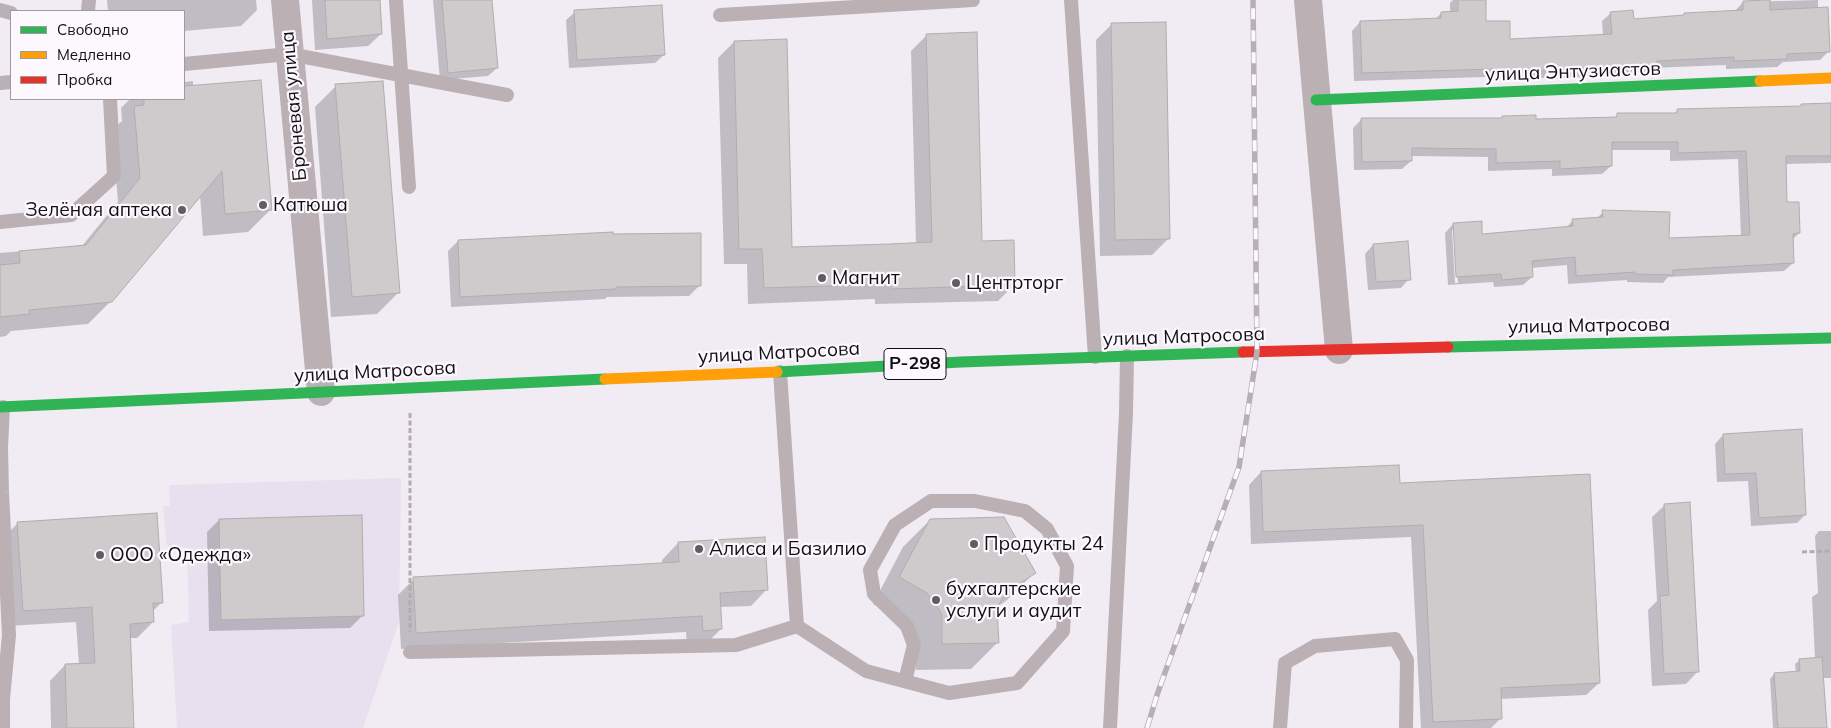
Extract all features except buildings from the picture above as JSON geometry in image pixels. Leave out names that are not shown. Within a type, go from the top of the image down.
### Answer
[{"type":"main road","name":"улица Энтузиастов","points":[[1316,100],[1831,78]]},
{"type":"main road","name":"улица Матросова","points":[[2,407],[410,387],[780,372],[961,362],[1339,350],[1831,338]]},
{"type":"street","name":"Броневая улица","points":[[285,0],[321,392]]},
{"type":"street","points":[[1308,0],[1339,350]]},
{"type":"lane","points":[[396,0],[409,187]]},
{"type":"lane","points":[[720,15],[973,0]]},
{"type":"lane","points":[[1071,0],[1095,357]]},
{"type":"lane","points":[[185,64],[289,54],[507,94]]},
{"type":"lane","points":[[0,222],[71,215],[114,176],[110,100]]},
{"type":"lane","points":[[1110,728],[1126,413],[1127,356]]},
{"type":"lane","points":[[780,372],[797,626]]},
{"type":"lane","points":[[2,407],[2,492],[9,635],[3,698],[3,728]]},
{"type":"lane","points":[[797,626],[866,671],[949,693],[1017,683],[1062,631],[1068,566],[1047,529],[1025,510],[975,502],[931,501],[895,525],[870,570],[874,594],[907,626],[914,645],[905,681]]},
{"type":"lane","points":[[410,652],[736,645],[797,626]]},
{"type":"lane","points":[[1280,728],[1285,663],[1315,646],[1395,639],[1407,660],[1406,728]]},
{"type":"path","points":[[410,387],[410,652]]},
{"type":"path","points":[[1802,552],[1831,551]]},
{"type":"shaded area","points":[[401,478],[399,622],[363,728],[177,728],[171,625],[189,622],[187,548],[167,546],[163,506],[170,506],[169,485]]},
{"type":"railway","points":[[1147,728],[1158,692],[1239,467],[1257,352],[1253,0]]},
{"type":"traffic: fast","points":[[1316,100],[1760,81]]},
{"type":"traffic: fast","points":[[1448,347],[1831,338]]},
{"type":"traffic: fast","points":[[777,372],[961,362],[1243,352]]},
{"type":"traffic: fast","points":[[0,407],[605,379]]},
{"type":"traffic: slow","points":[[1760,81],[1831,78]]},
{"type":"traffic: slow","points":[[605,379],[777,372]]},
{"type":"traffic: jam","points":[[1243,352],[1448,347]]},
{"type":"place","name":"Катюша","points":[[263,205]]},
{"type":"place","name":"Зелёная аптека","points":[[182,210]]},
{"type":"place","name":"Магнит","points":[[822,278]]},
{"type":"place","name":"Центрторг","points":[[956,283]]},
{"type":"place","name":"Продукты 24","points":[[974,544]]},
{"type":"place","name":"Алиса и Базилио","points":[[699,549]]},
{"type":"place","name":"ООО «Одежда»","points":[[100,555]]},
{"type":"place","name":"бухгалтерские услуги и аудит","points":[[936,600]]}]
